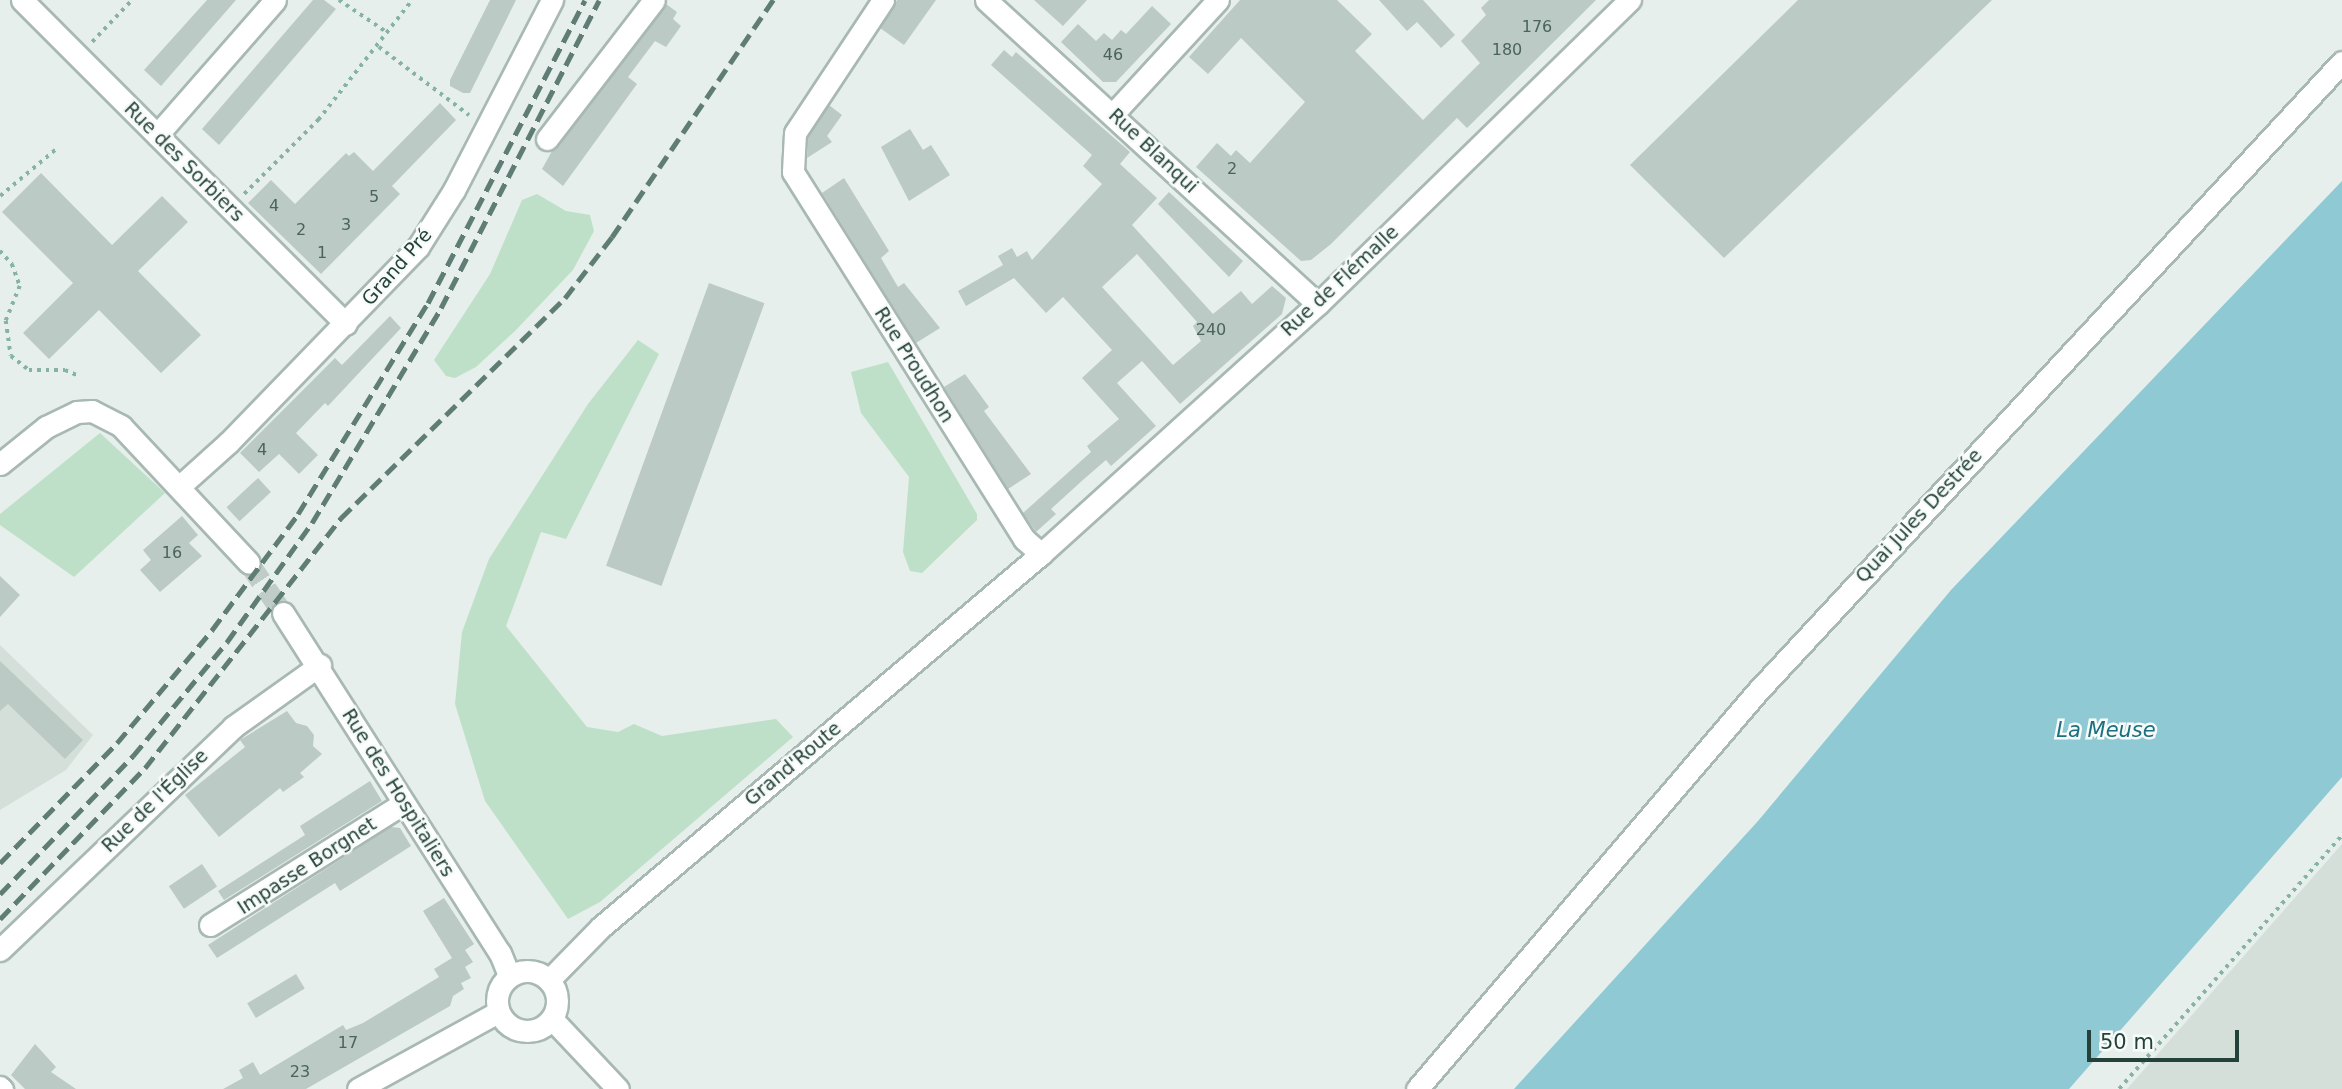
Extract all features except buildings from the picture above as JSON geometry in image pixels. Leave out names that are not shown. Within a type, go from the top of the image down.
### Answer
[{"type":"street","name":"Rue des Sorbiers","points":[[22,0],[346,324]]},
{"type":"street","points":[[157,135],[275,0]]},
{"type":"street","name":"Grand Pré","points":[[180,486],[346,324],[433,226],[552,0]]},
{"type":"street","points":[[547,139],[654,0]]},
{"type":"street","name":"Rue Proudhon","points":[[883,0],[795,133],[793,172],[1024,539],[1041,554]]},
{"type":"street","name":"Rue Blanqui","points":[[986,0],[1114,114],[1318,304]]},
{"type":"street","points":[[1114,114],[1218,0]]},
{"type":"street","name":"Rue de Flémalle","points":[[1041,554],[1318,304],[1630,0]]},
{"type":"street","name":"Quai Jules Destrée","points":[[1417,1089],[1814,629],[2342,62]]},
{"type":"street","points":[[0,464],[46,427],[77,412],[92,411],[121,426],[180,486],[249,563]]},
{"type":"street","name":"Grand'Route","points":[[550,979],[601,927],[1041,554]]},
{"type":"street","name":"Rue des Hospitaliers","points":[[283,613],[320,666],[402,804],[500,953],[509,975]]},
{"type":"street","name":"Rue de l'Église","points":[[0,950],[233,727],[320,666]]},
{"type":"street","name":"Impasse Borgnet","points":[[210,925],[402,804]]},
{"type":"street","points":[[526,970],[550,979],[557,1006],[552,1019],[544,1026],[523,1031],[504,1021],[498,1012],[499,988],[509,975],[526,970]]},
{"type":"street","points":[[358,1089],[498,1012]]},
{"type":"street","points":[[552,1019],[618,1089]]},
{"type":"path","points":[[78,55],[132,0]]},
{"type":"path","points":[[339,0],[388,33]]},
{"type":"path","points":[[230,208],[318,120],[379,47],[412,0]]},
{"type":"path","points":[[379,47],[453,101],[484,130]]},
{"type":"path","points":[[0,196],[55,150]]},
{"type":"path","points":[[0,251],[12,264],[20,286],[6,321],[11,356],[29,370],[65,370],[77,375]]},
{"type":"path","points":[[2119,1089],[2342,835]]},
{"type":"shaded area","points":[[0,645],[93,735],[66,770],[0,810]]},
{"type":"shaded area","points":[[2342,844],[2342,1089],[2127,1089]]},
{"type":"green space","points":[[537,194],[566,211],[590,215],[594,231],[573,270],[515,331],[476,367],[455,378],[446,376],[434,360],[490,274],[522,200]]},
{"type":"green space","points":[[638,340],[659,354],[566,539],[541,532],[506,626],[587,727],[618,732],[634,724],[662,736],[776,719],[793,737],[600,902],[568,919],[485,801],[455,704],[462,632],[489,559],[588,404]]},
{"type":"green space","points":[[888,362],[977,514],[977,520],[922,573],[910,571],[903,552],[909,477],[861,413],[851,372]]},
{"type":"green space","points":[[100,433],[165,493],[74,577],[0,525],[0,514]]},
{"type":"water","name":"La Meuse","points":[[2342,181],[2342,777],[2069,1089],[1514,1089],[1758,821],[1951,590]]},
{"type":"tunnel","points":[[249,563],[283,613]]},
{"type":"railway","points":[[0,863],[117,743],[212,630],[298,514],[428,303],[585,0]]},
{"type":"railway","points":[[0,894],[133,756],[227,642],[312,523],[441,308],[599,0]]},
{"type":"railway","points":[[0,919],[145,768],[341,518],[565,298],[612,237],[773,0]]}]
